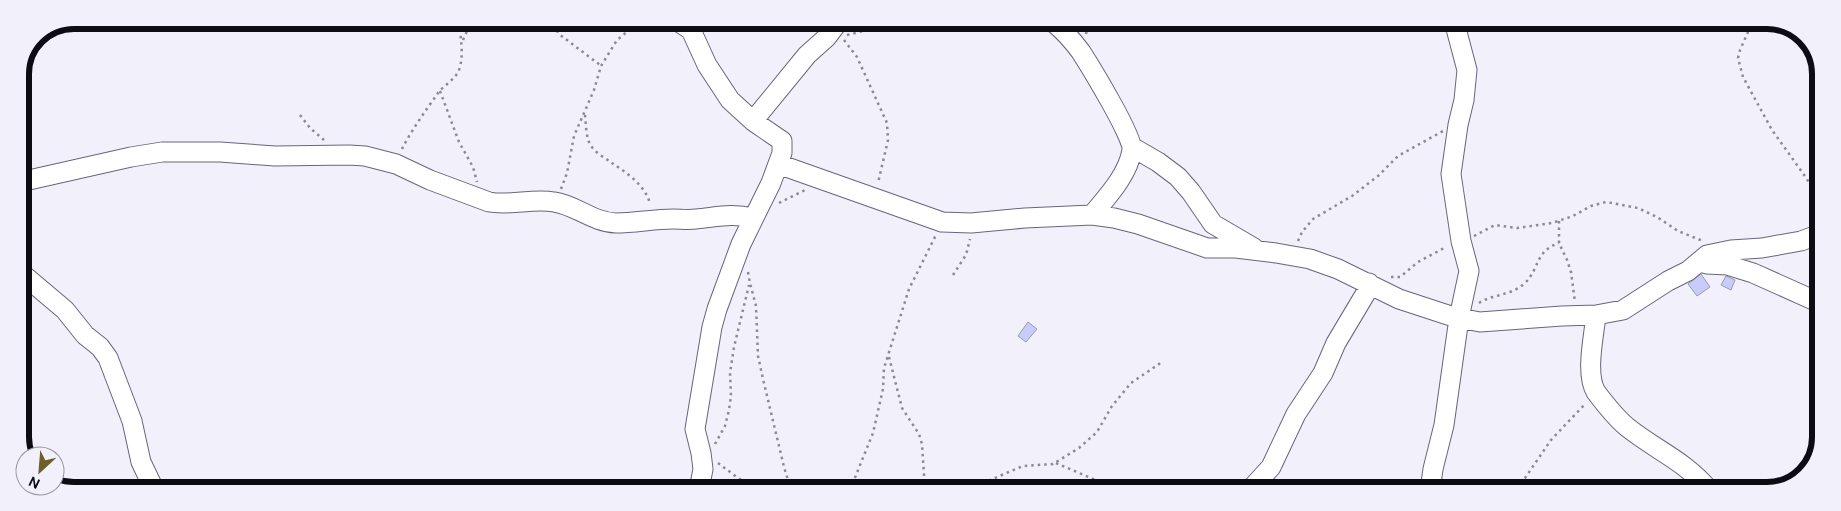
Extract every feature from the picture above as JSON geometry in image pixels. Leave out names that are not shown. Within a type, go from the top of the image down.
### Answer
[{"type":"street","points":[[689,29],[707,65],[730,100],[753,121],[782,141],[782,153],[778,164],[742,244],[717,309],[709,341],[695,429],[701,453],[710,465],[703,482]]},
{"type":"street","points":[[753,121],[807,55],[833,29]]},
{"type":"street","points":[[1061,29],[1081,52],[1121,121],[1132,147],[1130,158],[1111,193],[1092,214]]},
{"type":"street","points":[[1431,482],[1432,469],[1444,425],[1468,271],[1461,241],[1451,174],[1464,100],[1467,70],[1456,29]]},
{"type":"street","points":[[1132,147],[1158,162],[1178,177],[1213,224],[1259,251]]},
{"type":"street","points":[[29,180],[162,152],[220,152],[292,157],[349,155],[365,156],[396,164],[430,180],[499,204],[542,200],[557,202],[604,222],[696,219],[729,215],[753,218]]},
{"type":"street","points":[[778,164],[942,222],[971,223],[1092,214],[1138,224],[1207,248],[1259,251],[1294,256],[1338,268],[1399,299],[1461,313],[1480,322],[1586,315],[1623,310],[1668,281],[1688,271],[1708,255],[1717,252],[1762,248],[1801,241],[1812,237]]},
{"type":"street","points":[[1700,261],[1707,264],[1727,265],[1753,273],[1812,299]]},
{"type":"street","points":[[29,280],[65,310],[85,335],[100,347],[108,358],[132,421],[141,462],[151,482]]},
{"type":"street","points":[[1257,482],[1271,467],[1292,421],[1323,373],[1336,343],[1367,291],[1368,283]]},
{"type":"street","points":[[1586,315],[1593,388],[1627,427],[1692,471],[1702,482]]},
{"type":"path","points":[[396,164],[406,143],[440,91],[450,83],[460,68],[462,42],[460,29]]},
{"type":"path","points":[[462,42],[468,29]]},
{"type":"path","points":[[555,29],[559,34],[601,66]]},
{"type":"path","points":[[557,202],[567,173],[574,136],[585,114],[601,66],[617,40],[630,29]]},
{"type":"path","points":[[872,29],[840,37],[857,57],[887,122],[888,140],[874,198]]},
{"type":"path","points":[[1751,29],[1738,58],[1742,77],[1772,130],[1812,189]]},
{"type":"path","points":[[440,91],[459,142],[473,166],[477,179],[478,198]]},
{"type":"path","points":[[585,114],[590,145],[644,190],[648,196],[654,220]]},
{"type":"path","points":[[300,115],[310,128],[328,143]]},
{"type":"path","points":[[1294,256],[1302,232],[1313,219],[1352,196],[1378,176],[1398,156],[1446,129],[1458,126]]},
{"type":"path","points":[[778,204],[794,194],[809,189]]},
{"type":"path","points":[[1368,283],[1386,276],[1400,277],[1426,257],[1495,225],[1517,228],[1542,225],[1559,221],[1591,206],[1606,202],[1638,208],[1657,217],[1678,231],[1712,243]]},
{"type":"path","points":[[1559,221],[1559,243],[1567,260],[1586,315]]},
{"type":"path","points":[[853,482],[873,433],[883,389],[884,368],[909,289],[942,222]]},
{"type":"path","points":[[953,275],[966,255],[971,223]]},
{"type":"path","points":[[1461,313],[1481,301],[1513,292],[1527,280],[1541,254],[1549,247],[1559,243]]},
{"type":"path","points":[[742,244],[756,306],[758,356],[789,482]]},
{"type":"path","points":[[745,482],[710,465],[729,410],[730,373],[734,347],[750,283]]},
{"type":"path","points":[[889,356],[902,408],[916,429],[922,444],[924,482]]},
{"type":"path","points":[[986,482],[1024,466],[1055,462],[1088,441],[1097,432],[1112,406],[1131,383],[1162,362]]},
{"type":"path","points":[[1520,482],[1551,440],[1596,392]]},
{"type":"path","points":[[1055,462],[1100,482]]},
{"type":"building","points":[[1701,274],[1710,287],[1697,296],[1688,284]]},
{"type":"building","points":[[1726,276],[1735,280],[1731,290],[1721,285]]},
{"type":"building","points":[[1028,322],[1037,329],[1026,342],[1018,336]]}]
